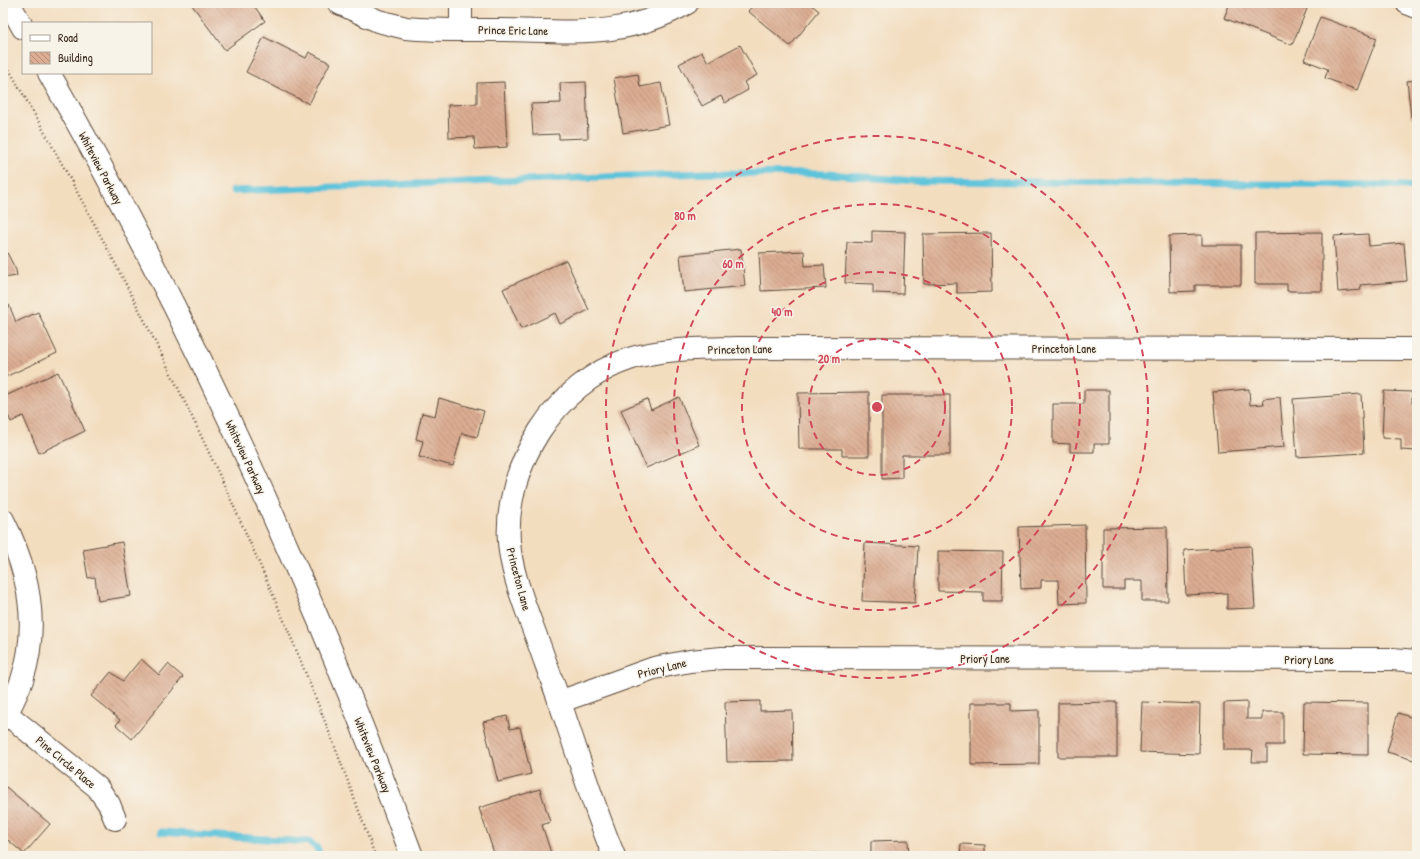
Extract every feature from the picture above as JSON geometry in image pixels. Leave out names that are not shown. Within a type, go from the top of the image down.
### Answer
[{"type":"street","points":[[8,3],[22,26]]},
{"type":"street","name":"Prince Eric Lane","points":[[339,3],[366,16],[394,25],[420,29],[461,30],[611,30],[638,25],[655,19],[687,3]]},
{"type":"street","points":[[461,3],[461,30]]},
{"type":"street","points":[[1407,3],[1417,7]]},
{"type":"street","name":"Whiteview Parkway","points":[[50,74],[146,252],[249,462],[323,631],[412,856]]},
{"type":"street","name":"Princeton Lane","points":[[614,856],[520,590],[512,560],[509,520],[512,500],[525,459],[537,435],[554,410],[567,396],[596,375],[628,359],[661,352],[737,348],[1417,349]]},
{"type":"street","points":[[3,520],[22,566],[29,595],[32,619],[31,641],[25,669],[5,716]]},
{"type":"street","name":"Priory Lane","points":[[559,702],[654,668],[690,661],[722,658],[1392,659],[1417,661]]},
{"type":"street","name":"Pine Circle Place","points":[[5,716],[97,787],[109,804],[115,820]]},
{"type":"path","points":[[3,59],[83,203],[162,356],[208,452],[304,669],[349,782],[376,856]]},
{"type":"building","points":[[194,3],[252,3],[265,21],[225,50],[192,5]]},
{"type":"building","points":[[755,3],[809,3],[819,11],[790,46],[748,11]]},
{"type":"building","points":[[1230,3],[1292,3],[1307,9],[1292,45],[1224,18]]},
{"type":"building","points":[[1320,17],[1377,38],[1357,90],[1325,78],[1328,69],[1304,60]]},
{"type":"building","points":[[264,37],[306,58],[309,52],[330,63],[309,104],[246,72]]},
{"type":"building","points":[[740,45],[757,75],[744,82],[748,90],[725,103],[721,96],[702,106],[679,64],[702,52],[708,62]]},
{"type":"building","points":[[638,74],[640,87],[661,83],[669,125],[623,133],[614,78]]},
{"type":"building","points":[[1417,80],[1417,117],[1411,117],[1407,81]]},
{"type":"building","points":[[504,82],[507,147],[475,149],[474,137],[449,138],[448,105],[477,104],[477,83]]},
{"type":"building","points":[[586,82],[588,138],[559,139],[559,134],[533,135],[531,104],[561,103],[560,83]]},
{"type":"building","points":[[872,231],[905,232],[903,294],[873,293],[873,284],[845,283],[847,242],[872,243]]},
{"type":"building","points":[[1322,232],[1322,291],[1287,291],[1287,284],[1255,284],[1255,233]]},
{"type":"building","points":[[991,233],[992,292],[957,293],[957,283],[924,284],[923,234]]},
{"type":"building","points":[[1368,234],[1369,246],[1404,243],[1407,281],[1360,285],[1361,290],[1338,292],[1334,236]]},
{"type":"building","points":[[1202,235],[1202,245],[1241,245],[1241,285],[1195,285],[1195,291],[1170,292],[1169,236]]},
{"type":"building","points":[[3,245],[16,270],[17,276],[3,278]]},
{"type":"building","points":[[741,249],[745,286],[684,292],[680,255]]},
{"type":"building","points":[[804,251],[805,266],[824,265],[826,288],[761,291],[759,253]]},
{"type":"building","points":[[566,260],[589,310],[560,324],[555,313],[521,329],[503,289]]},
{"type":"building","points":[[9,305],[16,322],[38,312],[57,353],[3,378],[3,308]]},
{"type":"building","points":[[58,372],[85,431],[39,453],[23,416],[11,422],[3,403],[3,397]]},
{"type":"building","points":[[1249,389],[1250,405],[1264,404],[1263,399],[1280,397],[1284,447],[1218,452],[1213,392]]},
{"type":"building","points":[[1084,390],[1109,390],[1109,444],[1094,444],[1094,452],[1070,452],[1070,444],[1053,443],[1053,404],[1084,404]]},
{"type":"building","points":[[1384,391],[1412,392],[1412,403],[1417,404],[1417,451],[1401,450],[1401,439],[1382,438]]},
{"type":"building","points":[[869,392],[869,456],[842,456],[842,449],[799,449],[798,393]]},
{"type":"building","points":[[1361,394],[1364,453],[1297,457],[1293,399]]},
{"type":"building","points":[[882,395],[950,395],[950,455],[902,455],[902,478],[882,479]]},
{"type":"building","points":[[679,397],[699,445],[646,468],[621,410],[647,399],[651,410]]},
{"type":"building","points":[[439,398],[484,411],[477,437],[462,433],[453,466],[419,457],[423,441],[416,439],[422,413],[435,416]]},
{"type":"building","points":[[1085,525],[1086,603],[1059,604],[1058,580],[1041,580],[1041,588],[1021,589],[1019,527]]},
{"type":"building","points":[[1167,527],[1168,601],[1142,601],[1142,581],[1124,581],[1124,589],[1103,589],[1103,528]]},
{"type":"building","points":[[122,542],[131,596],[98,601],[95,577],[88,578],[83,549]]},
{"type":"building","points":[[865,543],[918,546],[915,603],[862,601]]},
{"type":"building","points":[[1251,546],[1255,608],[1227,609],[1227,593],[1186,595],[1184,550]]},
{"type":"building","points":[[938,551],[1003,552],[1002,601],[983,601],[983,592],[938,591]]},
{"type":"building","points":[[141,659],[159,675],[168,664],[183,677],[132,739],[116,725],[120,720],[91,696],[111,672],[123,681]]},
{"type":"building","points":[[760,701],[760,711],[792,710],[793,761],[727,762],[725,702]]},
{"type":"building","points":[[1117,702],[1117,757],[1058,757],[1058,703]]},
{"type":"building","points":[[1142,702],[1200,704],[1199,754],[1140,752]]},
{"type":"building","points":[[1247,702],[1247,719],[1262,719],[1262,712],[1283,712],[1283,745],[1267,745],[1267,762],[1252,762],[1253,750],[1224,750],[1224,703]]},
{"type":"building","points":[[1304,702],[1368,703],[1368,755],[1303,754]]},
{"type":"building","points":[[971,703],[1011,703],[1011,711],[1039,710],[1039,764],[971,765]]},
{"type":"building","points":[[1398,713],[1417,719],[1417,761],[1387,752]]},
{"type":"building","points":[[507,716],[510,729],[520,727],[531,774],[498,782],[483,722]]},
{"type":"building","points":[[6,787],[50,824],[24,854],[8,840],[3,846],[3,791]]},
{"type":"building","points":[[540,789],[550,822],[542,825],[552,856],[495,856],[479,808]]},
{"type":"building","points":[[908,840],[909,856],[871,856],[871,841]]},
{"type":"building","points":[[961,844],[985,845],[985,856],[960,856]]},
{"type":"building","points":[[775,852],[842,854],[842,856],[775,856]]},
{"type":"waterway","points":[[233,191],[706,173],[828,174],[915,181],[1385,185],[1417,187]]},
{"type":"waterway","points":[[161,832],[309,842],[317,848],[320,856]]}]
